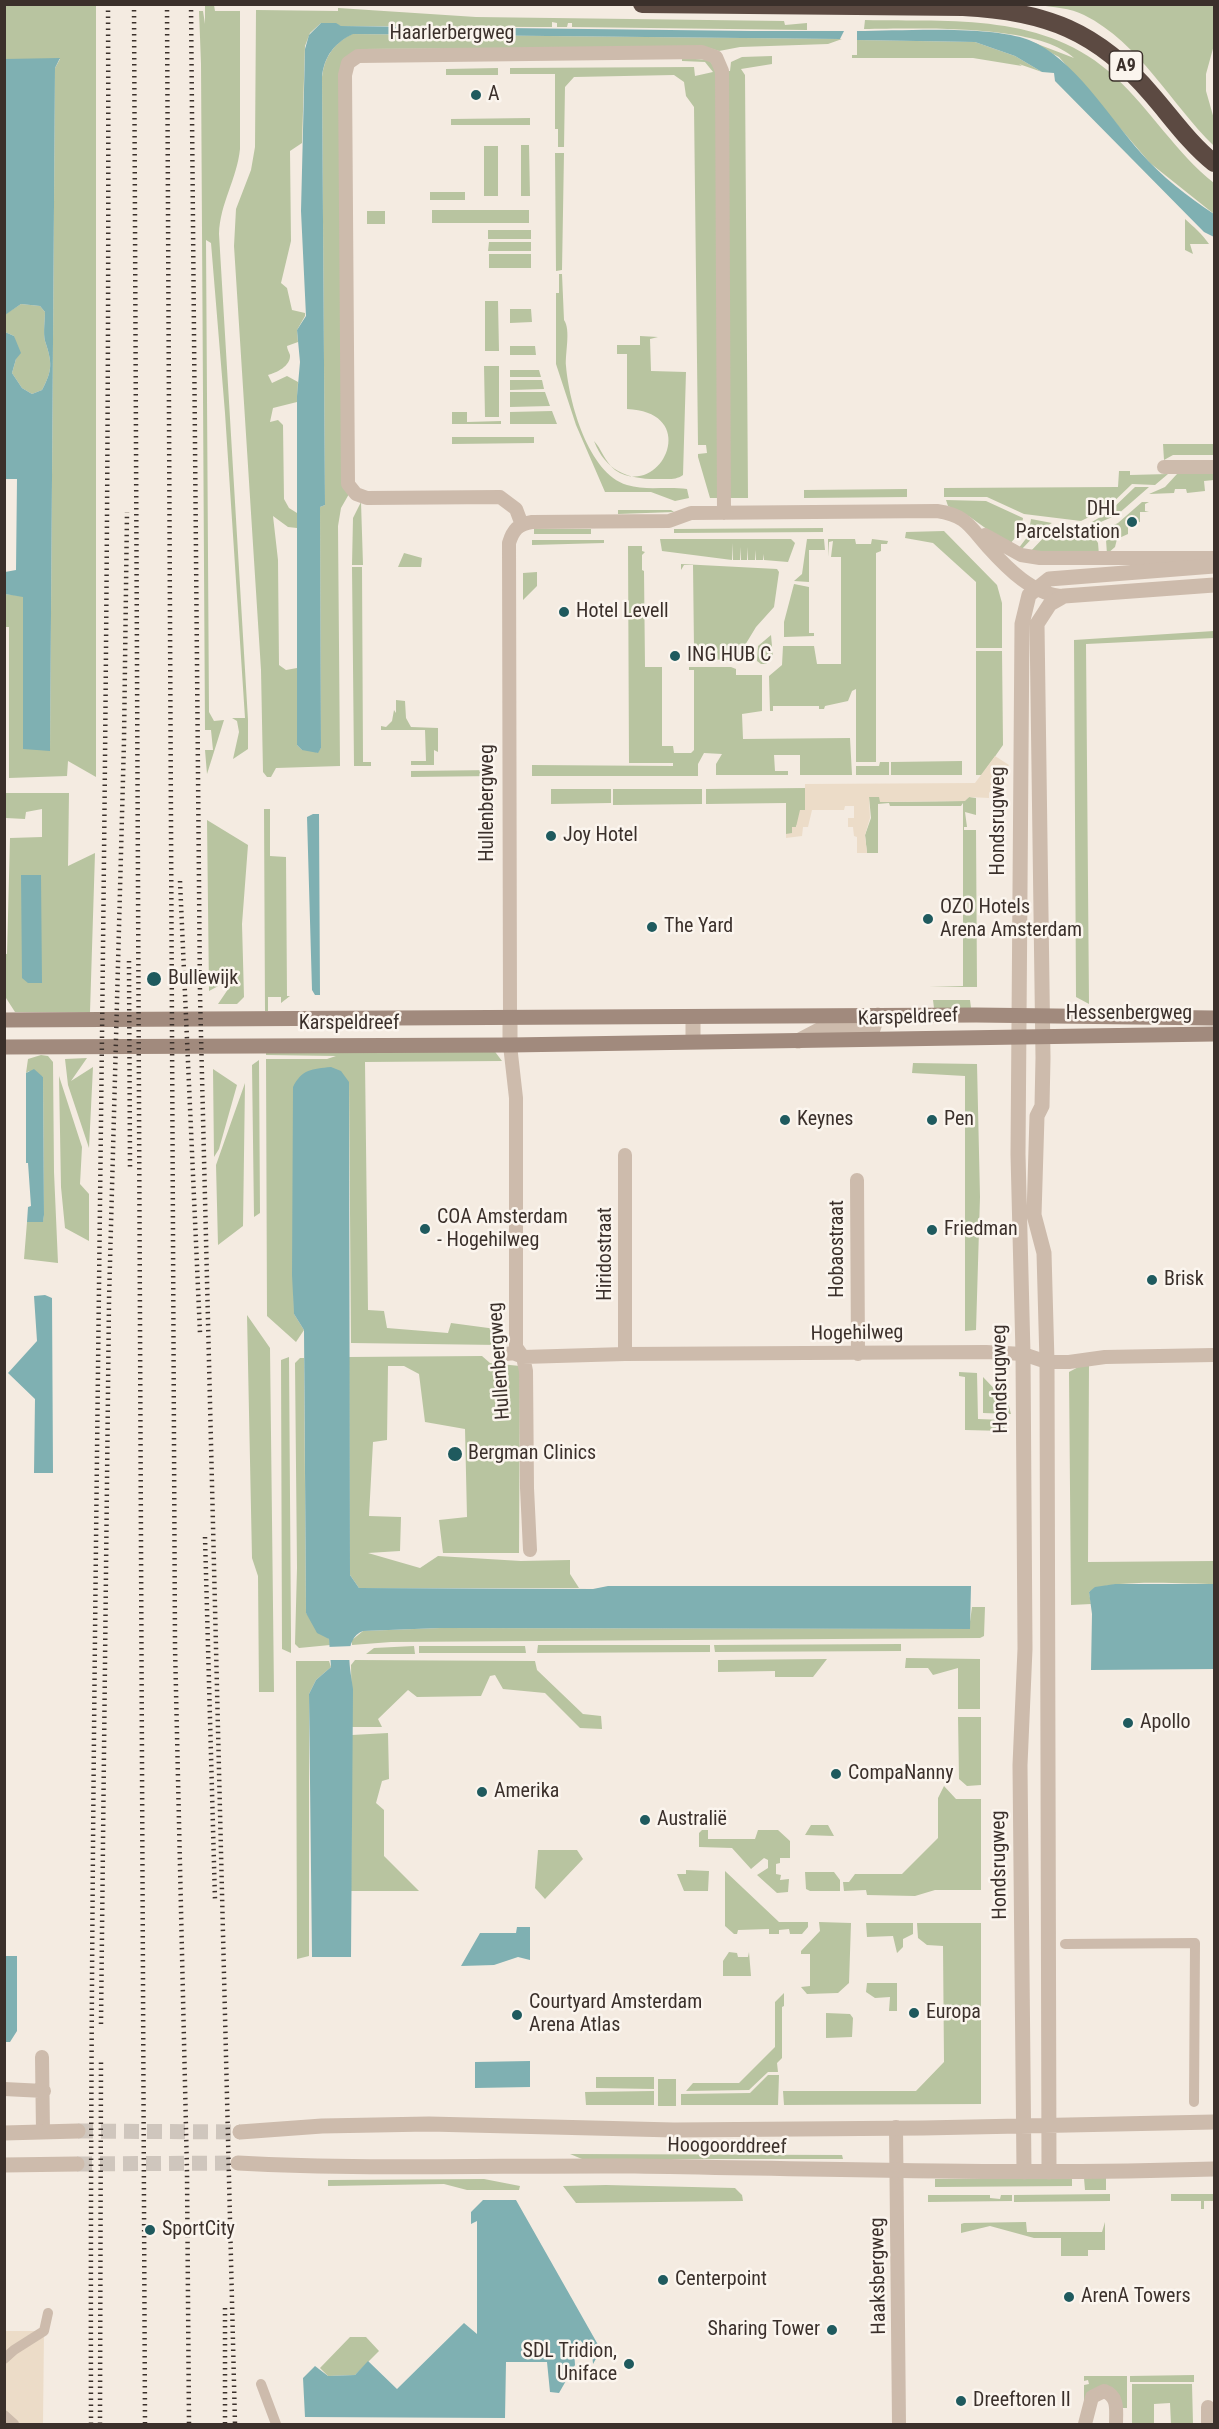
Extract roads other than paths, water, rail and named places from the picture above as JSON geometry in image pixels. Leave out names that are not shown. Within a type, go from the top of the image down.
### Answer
[{"type":"highway","name":"A9","points":[[642,4],[995,9],[1045,18],[1074,30],[1119,60],[1215,163]]},
{"type":"main road","name":"Karspeldreef","points":[[4,1020],[878,1015],[1043,1017]]},
{"type":"main road","name":"Hessenbergweg","points":[[1043,1017],[1215,1018]]},
{"type":"main road","name":"Hessenbergweg","points":[[1020,1038],[1215,1034]]},
{"type":"main road","name":"Karspeldreef","points":[[4,1047],[510,1045],[693,1041],[876,1041],[905,1037],[1020,1038]]},
{"type":"street","name":"Haarlerbergweg","points":[[522,525],[516,510],[500,497],[367,498],[356,494],[348,484],[345,75],[350,62],[360,55],[702,52],[716,57],[722,71],[724,513]]},
{"type":"street","points":[[1164,467],[1215,467]]},
{"type":"street","points":[[522,525],[669,521],[687,514],[937,511],[963,519],[979,533],[1021,555],[1040,558],[1215,558]]},
{"type":"street","name":"Hullenbergweg","points":[[522,525],[512,532],[509,543],[510,1045],[516,1098],[516,1347],[523,1357],[526,1371],[530,1550]]},
{"type":"street","points":[[979,533],[987,546],[1035,589],[1053,595],[1215,585]]},
{"type":"street","points":[[1035,589],[1045,581],[1063,577],[1215,566]]},
{"type":"street","name":"Hondsrugweg","points":[[1024,2172],[1020,1773],[1025,1649],[1023,1354],[1018,1236],[1021,1016],[1019,647],[1025,603],[1035,589]]},
{"type":"street","name":"Hondsrugweg","points":[[1049,2172],[1051,2126],[1047,1362],[1044,1253],[1034,1215],[1037,1116],[1042,1106],[1043,1036],[1037,624],[1050,604],[1065,596]]},
{"type":"street","name":"Karspeldreef","points":[[798,1041],[821,1029],[873,1029],[878,1015]]},
{"type":"street","points":[[693,1017],[693,1041]]},
{"type":"street","name":"Hiridostraat","points":[[625,1155],[626,1353]]},
{"type":"street","name":"Hobaostraat","points":[[857,1180],[858,1354]]},
{"type":"street","name":"Hogehilweg","points":[[500,1355],[513,1353],[523,1357],[626,1353],[1023,1354],[1047,1362],[1069,1362],[1105,1357],[1215,1355]]},
{"type":"street","points":[[1065,1944],[1195,1943],[1194,2102]]},
{"type":"street","points":[[42,2056],[43,2132]]},
{"type":"street","points":[[4,2089],[44,2091]]},
{"type":"street","name":"Hoogoorddreef","points":[[240,2132],[322,2126],[429,2124],[674,2130],[1215,2122]]},
{"type":"street","name":"Haaksbergweg","points":[[896,2127],[899,2424]]},
{"type":"street","points":[[4,2133],[78,2131]]},
{"type":"street","name":"Hoogoorddreef","points":[[238,2163],[338,2168],[635,2166],[1024,2172],[1215,2169]]},
{"type":"street","points":[[4,2165],[77,2164]]},
{"type":"street","points":[[4,2359],[44,2331],[48,2313]]},
{"type":"street","points":[[261,2384],[276,2424]]},
{"type":"street","points":[[1085,2424],[1092,2397],[1097,2392],[1104,2391],[1109,2393],[1115,2401],[1116,2424]]},
{"type":"street","points":[[1208,2407],[1208,2424]]},
{"type":"street","points":[[4,2415],[14,2424]]},
{"type":"water","points":[[321,23],[336,23],[341,26],[752,31],[814,31],[837,26],[844,31],[840,39],[353,34],[331,51],[322,77],[325,505],[320,507],[321,748],[318,753],[302,750],[297,745],[297,396],[300,362],[297,330],[306,316],[301,211],[305,49],[309,35]]},
{"type":"water","points":[[857,31],[992,32],[1029,40],[1045,49],[1076,74],[1157,170],[1214,214],[1214,237],[1204,232],[1055,81],[1054,73],[1042,72],[1015,56],[975,42],[857,40]]},
{"type":"water","points":[[60,58],[55,68],[50,751],[23,749],[23,597],[5,594],[5,572],[16,570],[17,479],[5,479],[5,332],[14,336],[21,353],[16,359],[12,373],[22,388],[32,394],[42,390],[50,366],[44,338],[45,312],[40,306],[21,304],[5,315],[4,59]]},
{"type":"water","points":[[319,814],[320,995],[315,995],[312,990],[307,817]]},
{"type":"water","points":[[21,875],[41,875],[42,983],[28,983],[22,978]]},
{"type":"water","points":[[331,1067],[341,1071],[349,1082],[350,1575],[359,1588],[971,1586],[970,1629],[440,1628],[363,1631],[356,1635],[352,1641],[349,1656],[353,1689],[351,1957],[312,1957],[309,1694],[316,1680],[331,1667],[329,1639],[317,1633],[306,1613],[304,1330],[294,1314],[292,1275],[293,1087],[304,1073],[318,1068]]},
{"type":"water","points":[[34,1069],[43,1077],[43,1222],[27,1222],[28,1207],[31,1206],[28,1163],[26,1163],[26,1073]]},
{"type":"water","points":[[45,1295],[52,1298],[53,1473],[34,1473],[35,1399],[8,1373],[37,1341],[34,1296]]},
{"type":"water","points":[[1115,1584],[1214,1584],[1214,1669],[1091,1670],[1092,1614],[1089,1592],[1095,1587]]},
{"type":"water","points":[[517,1927],[530,1927],[530,1960],[518,1957],[494,1965],[461,1966],[480,1933],[516,1933]]},
{"type":"water","points":[[5,1956],[17,1956],[17,2031],[10,2042],[5,2042]]},
{"type":"water","points":[[530,2061],[530,2087],[475,2088],[475,2062]]},
{"type":"water","points":[[483,2200],[516,2200],[601,2350],[593,2364],[592,2353],[580,2340],[574,2349],[575,2365],[559,2393],[550,2392],[547,2362],[506,2362],[505,2418],[305,2417],[303,2378],[315,2366],[328,2376],[355,2375],[368,2361],[397,2389],[464,2323],[477,2334],[477,2221],[471,2224],[471,2212]]},
{"type":"tunnel","points":[[78,2131],[240,2132]]},
{"type":"tunnel","points":[[77,2164],[238,2163]]},
{"type":"railway","points":[[91,2424],[93,1819],[106,609],[108,4]]},
{"type":"railway","points":[[134,4],[145,2424]]},
{"type":"railway","points":[[167,4],[175,1647],[187,2172],[189,2424]]},
{"type":"railway","points":[[191,4],[200,994],[235,2424]]},
{"type":"railway","points":[[101,2024],[109,1300],[124,741],[127,512]]},
{"type":"railway","points":[[180,881],[200,1333]]},
{"type":"railway","points":[[129,961],[130,1168]]},
{"type":"railway","points":[[205,1537],[215,1900]]},
{"type":"railway","points":[[100,2424],[101,2060]]},
{"type":"railway","points":[[225,2308],[225,2424]]},
{"type":"place","name":"A","points":[[476,95]]},
{"type":"place","name":"DHL Parcelstation","points":[[1132,522]]},
{"type":"place","name":"Hotel Levell","points":[[564,612]]},
{"type":"place","name":"ING HUB C","points":[[675,656]]},
{"type":"place","name":"Joy Hotel","points":[[551,836]]},
{"type":"place","name":"OZO Hotels Arena Amsterdam","points":[[928,919]]},
{"type":"place","name":"The Yard","points":[[652,927]]},
{"type":"place","name":"Bullewijk","points":[[154,979]]},
{"type":"place","name":"Keynes","points":[[785,1120]]},
{"type":"place","name":"Pen","points":[[932,1120]]},
{"type":"place","name":"COA Amsterdam - Hogehilweg","points":[[425,1229]]},
{"type":"place","name":"Friedman","points":[[932,1230]]},
{"type":"place","name":"Brisk","points":[[1152,1280]]},
{"type":"place","name":"Bergman Clinics","points":[[455,1454]]},
{"type":"place","name":"Apollo","points":[[1128,1723]]},
{"type":"place","name":"CompaNanny","points":[[836,1774]]},
{"type":"place","name":"Amerika","points":[[482,1792]]},
{"type":"place","name":"Australië","points":[[645,1820]]},
{"type":"place","name":"Europa","points":[[914,2013]]},
{"type":"place","name":"Courtyard Amsterdam Arena Atlas","points":[[517,2015]]},
{"type":"place","name":"SportCity","points":[[150,2230]]},
{"type":"place","name":"Centerpoint","points":[[663,2280]]},
{"type":"place","name":"ArenA Towers","points":[[1069,2297]]},
{"type":"place","name":"Sharing Tower","points":[[832,2330]]},
{"type":"place","name":"SDL Tridion, Uniface","points":[[629,2364]]},
{"type":"place","name":"Dreeftoren II","points":[[961,2401]]}]
